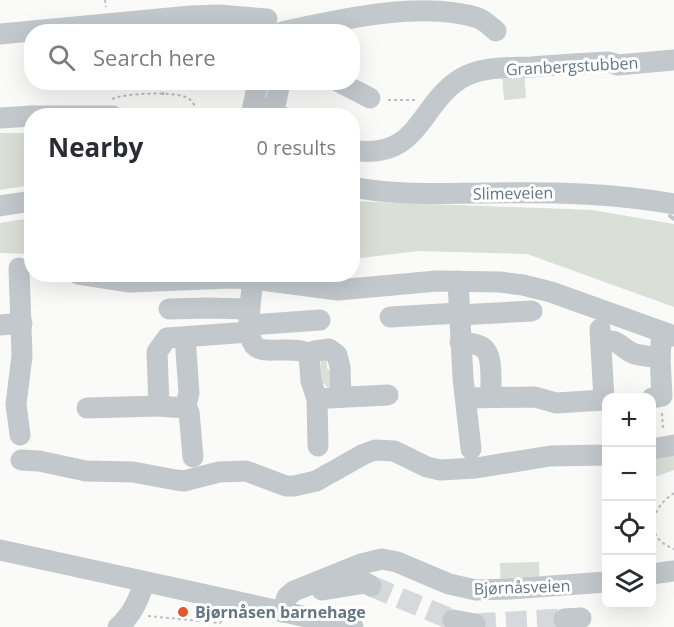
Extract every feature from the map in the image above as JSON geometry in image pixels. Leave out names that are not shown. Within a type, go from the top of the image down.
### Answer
[{"type":"street","points":[[106,24],[219,15],[271,20],[363,7],[395,10],[448,10],[479,18],[496,31]]},
{"type":"street","points":[[0,34],[24,32]]},
{"type":"street","name":"Granbergstubben","points":[[360,150],[376,151],[397,144],[419,125],[454,83],[470,74],[503,69],[674,60]]},
{"type":"street","points":[[253,108],[256,90]]},
{"type":"street","points":[[354,90],[370,98]]},
{"type":"street","points":[[0,118],[24,116]]},
{"type":"street","name":"Slimeveien","points":[[360,188],[402,194],[556,192],[597,194],[674,204]]},
{"type":"street","points":[[0,206],[24,202]]},
{"type":"street","points":[[17,269],[22,323],[22,356],[8,404],[20,435]]},
{"type":"street","points":[[276,282],[338,290],[458,280],[500,282],[537,288],[668,334],[660,357],[658,402]]},
{"type":"street","points":[[458,280],[460,342],[471,448]]},
{"type":"street","points":[[253,282],[250,322],[253,344],[259,348],[334,351],[339,360],[342,397]]},
{"type":"street","points":[[185,408],[189,393],[174,338],[161,329],[164,303],[207,308],[250,322]]},
{"type":"street","points":[[390,317],[532,311]]},
{"type":"street","points":[[159,406],[157,352],[174,338],[250,322],[326,319],[311,381],[317,399],[318,446]]},
{"type":"street","points":[[0,325],[22,323]]},
{"type":"street","points":[[466,398],[535,397],[556,403],[601,401],[600,337],[606,341],[615,341],[633,353],[660,357]]},
{"type":"street","points":[[460,342],[486,350],[489,357],[490,397]]},
{"type":"street","points":[[317,399],[388,395]]},
{"type":"street","points":[[87,408],[159,406],[185,408]]},
{"type":"street","points":[[185,408],[190,414],[193,456]]},
{"type":"street","points":[[656,448],[674,445]]},
{"type":"street","points":[[21,460],[39,461],[86,471],[143,473],[184,481],[225,471],[246,471],[286,486],[294,486],[316,481],[364,454],[382,449],[394,451],[427,467],[440,470],[476,468],[550,456],[602,454]]},
{"type":"street","points":[[0,550],[282,617],[353,627]]},
{"type":"street","name":"Bjørnåsveien","points":[[282,617],[286,597],[294,591],[361,564],[382,559],[398,562],[449,584],[476,590],[510,590],[602,582]]},
{"type":"street","points":[[656,573],[674,571]]},
{"type":"street","points":[[124,622],[144,583]]},
{"type":"street","points":[[304,588],[325,590],[366,583],[371,586]]},
{"type":"street","points":[[453,620],[475,624]]},
{"type":"path","points":[[163,90],[163,95]]},
{"type":"path","points":[[110,108],[119,96],[163,95],[189,98],[195,108]]},
{"type":"path","points":[[674,493],[658,508],[653,522],[657,537],[674,549]]},
{"type":"path","points":[[124,622],[138,615],[220,623],[227,612]]},
{"type":"shaded area","points":[[524,71],[526,98],[504,100],[502,72]]},
{"type":"shaded area","points":[[0,133],[24,133],[24,186],[0,190]]},
{"type":"shaded area","points":[[360,201],[592,210],[674,224],[674,307],[527,254],[418,251],[360,258]]},
{"type":"shaded area","points":[[24,219],[24,254],[0,253],[0,223]]},
{"type":"shaded area","points":[[321,359],[327,359],[327,368],[332,373],[332,387],[326,387],[325,384],[320,383]]},
{"type":"shaded area","points":[[674,450],[674,470],[656,477],[656,454]]},
{"type":"shaded area","points":[[539,562],[540,586],[501,588],[500,563]]},
{"type":"waterway","points":[[670,216],[674,219]]},
{"type":"tunnel","points":[[371,586],[453,620]]},
{"type":"tunnel","points":[[475,624],[564,619]]},
{"type":"place","name":"Bjørnåsen barnehage","points":[[183,612]]}]
